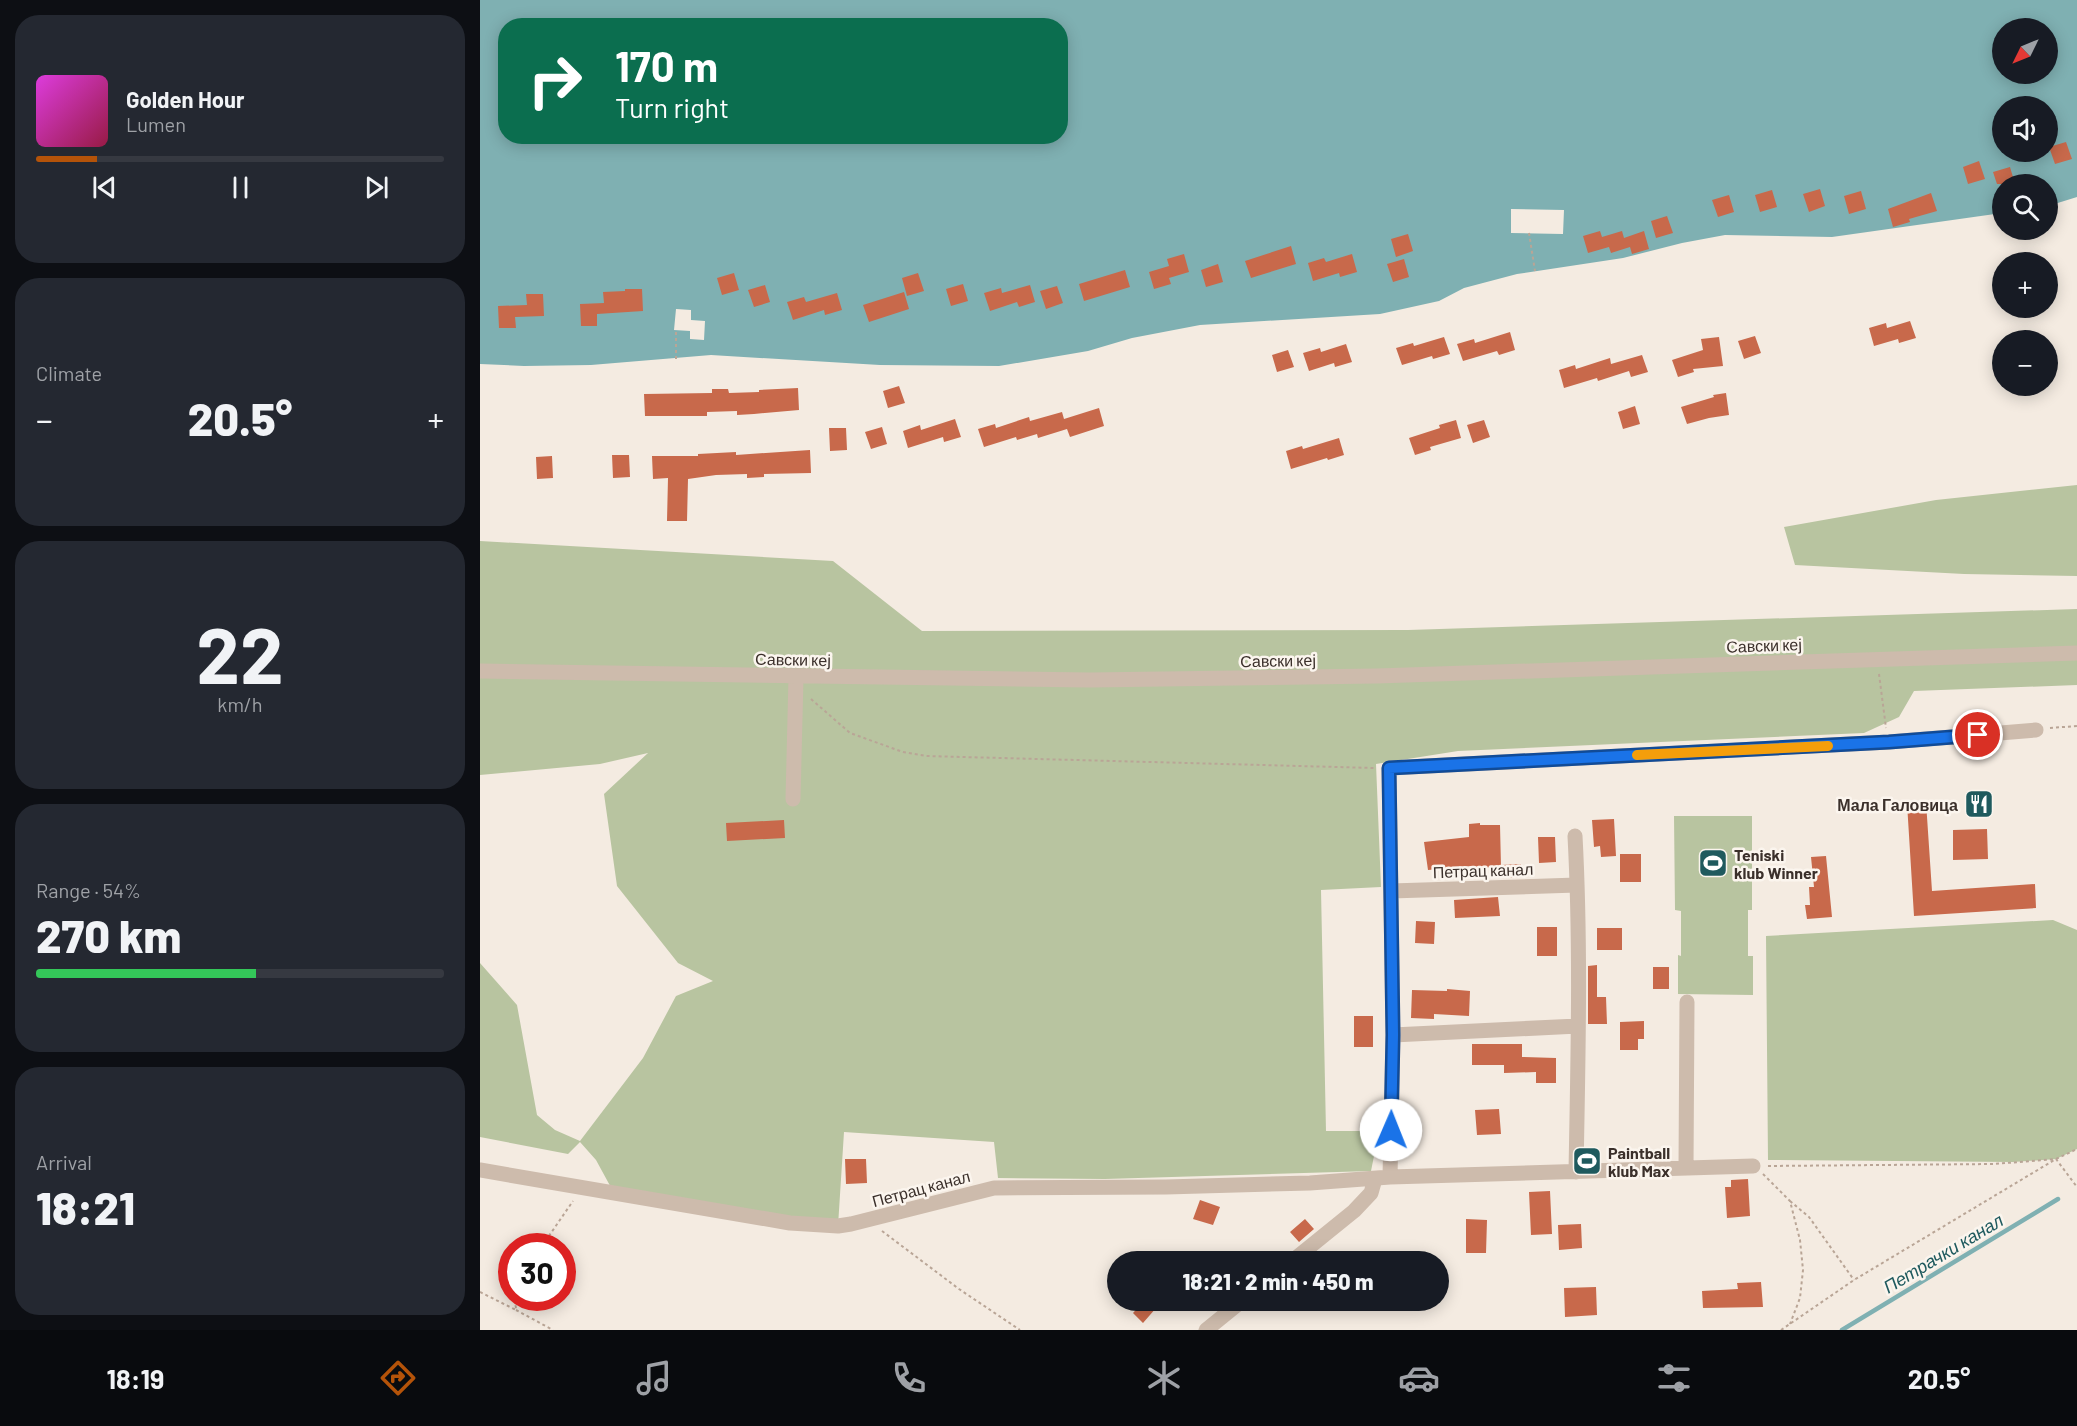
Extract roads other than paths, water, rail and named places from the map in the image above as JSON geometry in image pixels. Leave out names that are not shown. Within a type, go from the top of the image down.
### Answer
[{"type":"street","name":"Савски кеј","points":[[480,671],[796,681],[1090,680],[1377,676],[2077,653]]},
{"type":"street","points":[[793,799],[796,681]]},
{"type":"street","points":[[1305,1251],[1354,1211],[1383,1178],[1393,1035],[1389,768],[1889,742],[2036,730]]},
{"type":"street","points":[[1575,836],[1578,1026],[1575,1172]]},
{"type":"street","name":"Петрац канал","points":[[1391,891],[1577,885]]},
{"type":"street","points":[[1686,1168],[1687,1002]]},
{"type":"street","points":[[1393,1035],[1578,1026]]},
{"type":"street","name":"Петрац канал","points":[[480,1170],[790,1223],[838,1226],[863,1222],[994,1188],[1166,1187],[1753,1166]]},
{"type":"street","points":[[1206,1330],[1229,1311]]},
{"type":"water","points":[[480,0],[2077,0],[2077,197],[2058,203],[2058,174],[1992,174],[1992,214],[1832,237],[1725,235],[1623,258],[1517,274],[1464,288],[1439,301],[1380,314],[1200,325],[1132,338],[1088,351],[999,366],[880,365],[711,355],[591,365],[480,364]]},
{"type":"waterway","name":"Петрачки канал","points":[[1842,1330],[2058,1199]]},
{"type":"place","name":"Мала Галовица","points":[[1979,804]]},
{"type":"place","name":"Teniski klub Winner","points":[[1713,863]]},
{"type":"place","name":"Paintball klub Max","points":[[1587,1161]]}]
